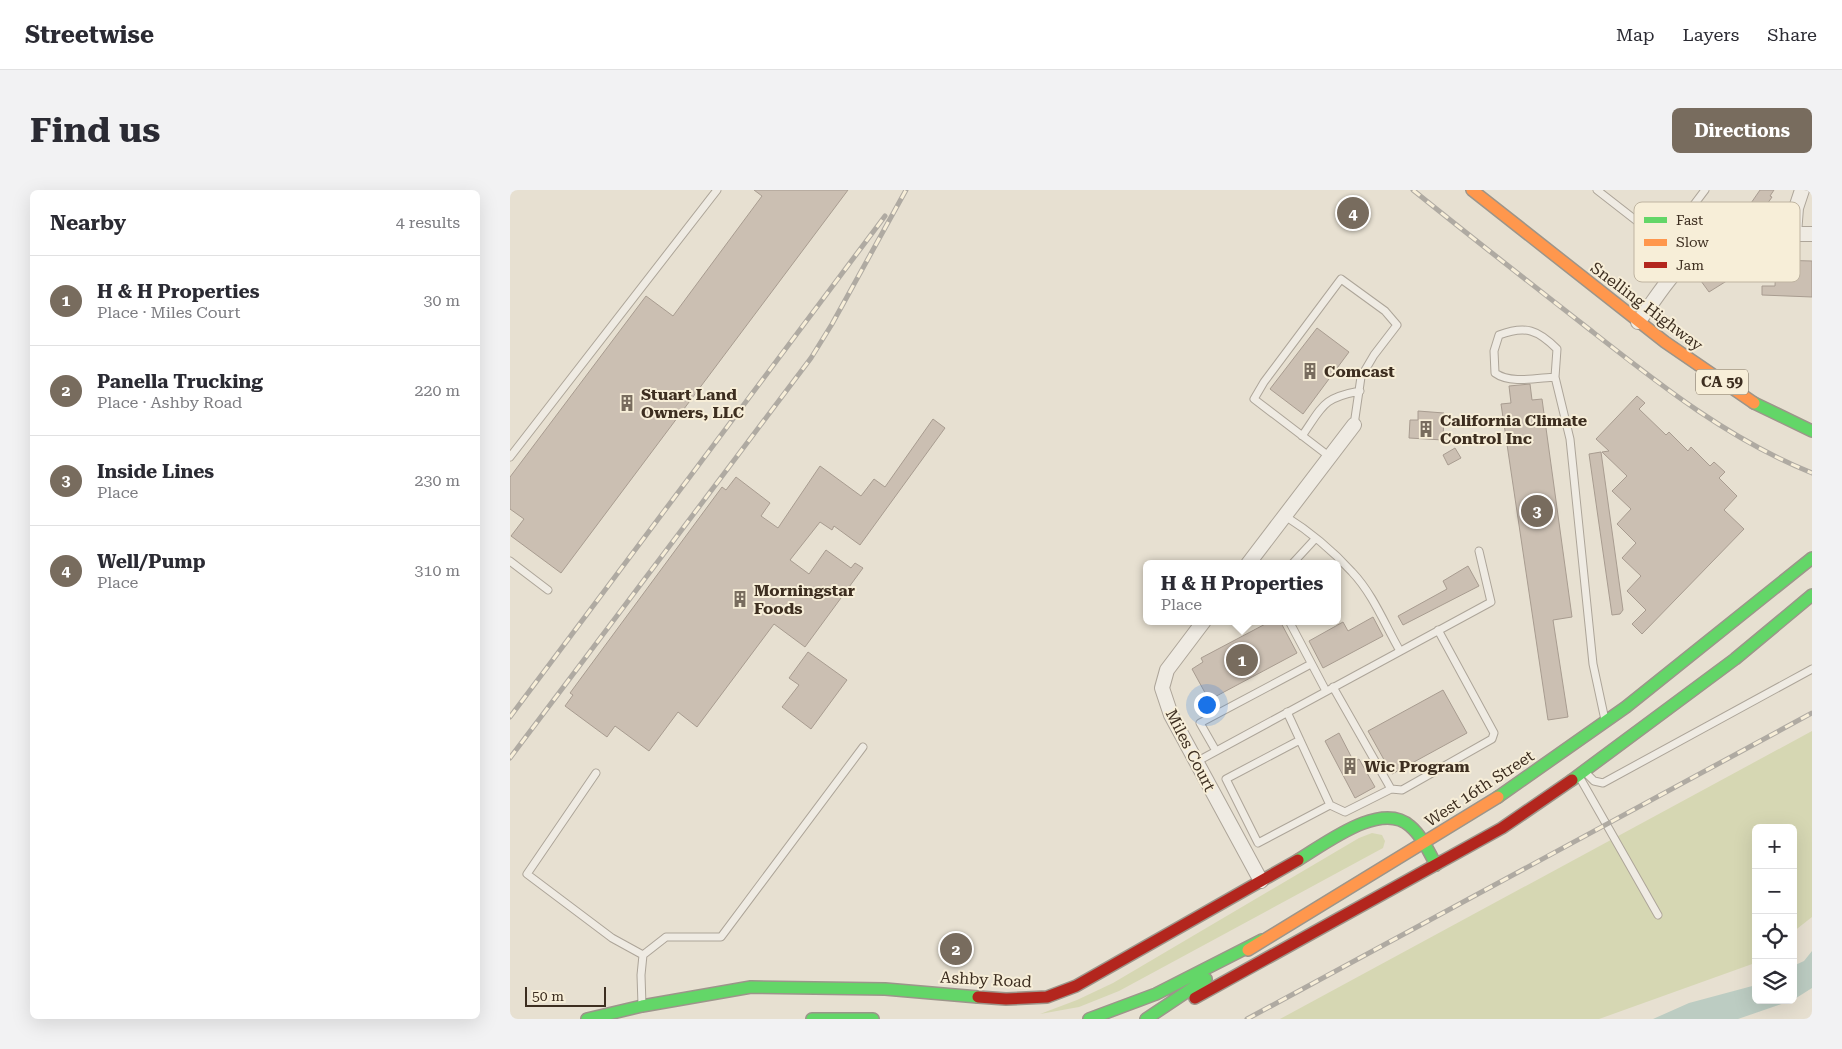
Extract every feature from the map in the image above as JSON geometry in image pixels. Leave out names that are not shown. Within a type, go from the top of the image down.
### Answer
[{"type":"main road","name":"Snelling Highway","points":[[1472,190],[1638,322],[1744,397],[1812,431]]},
{"type":"main road","name":"West 16th Street","points":[[1146,1019],[1262,940],[1508,790],[1675,670],[1812,558]]},
{"type":"main road","points":[[1155,1019],[1502,828],[1582,774],[1735,659],[1812,595]]},
{"type":"main road","name":"Ashby Road","points":[[587,1019],[642,1006],[751,987],[885,989],[1006,999],[1047,997],[1100,974],[1366,821],[1380,816],[1393,816],[1404,820],[1413,828],[1436,865]]},
{"type":"main road","points":[[1089,1019],[1116,1012],[1150,997],[1262,940]]},
{"type":"main road","points":[[812,1019],[873,1019]]},
{"type":"street","points":[[1798,202],[1802,190]]},
{"type":"street","points":[[1638,322],[1669,282]]},
{"type":"street","points":[[1251,560],[1354,425]]},
{"type":"street","name":"Miles Court","points":[[1201,625],[1167,670],[1162,688],[1170,715],[1260,881]]},
{"type":"lane","points":[[510,457],[716,190]]},
{"type":"lane","points":[[1597,190],[1634,218]]},
{"type":"lane","points":[[1696,202],[1705,190]]},
{"type":"lane","points":[[1330,457],[1254,399],[1264,382],[1342,279],[1385,311],[1397,325],[1374,355],[1361,378],[1354,425]]},
{"type":"lane","points":[[1555,377],[1501,378],[1495,373],[1494,351],[1499,335],[1515,329],[1542,334],[1557,349],[1555,377],[1570,439],[1593,664],[1605,722]]},
{"type":"lane","points":[[1302,436],[1326,402],[1336,395],[1360,392]]},
{"type":"lane","points":[[1285,516],[1315,538],[1336,560]]},
{"type":"lane","points":[[1296,560],[1315,538]]},
{"type":"lane","points":[[1196,762],[1491,602],[1479,551]]},
{"type":"lane","points":[[510,561],[548,590]]},
{"type":"lane","points":[[1341,564],[1353,573],[1368,594],[1400,651]]},
{"type":"lane","points":[[1290,625],[1312,664],[1330,689],[1391,789]]},
{"type":"lane","points":[[1287,712],[1330,804],[1345,812],[1391,789],[1402,790],[1492,739],[1494,733],[1438,630]]},
{"type":"lane","points":[[1216,751],[1200,722],[1312,664]]},
{"type":"lane","points":[[1582,774],[1594,781],[1603,782],[1812,669]]},
{"type":"lane","points":[[1300,740],[1226,779],[1258,843],[1330,804]]},
{"type":"lane","points":[[642,1006],[641,975],[644,955],[666,937],[721,938],[864,747]]},
{"type":"lane","points":[[596,773],[527,874],[612,938],[644,955]]},
{"type":"lane","points":[[1582,774],[1658,915]]},
{"type":"green space","points":[[1812,731],[1812,917],[1797,929],[1797,824],[1752,824],[1752,964],[1599,1019],[1280,1019]]},
{"type":"green space","points":[[1372,833],[1382,835],[1385,841],[1383,848],[1119,991],[1079,1007],[1040,1014],[1077,1000],[1113,983],[1359,838]]},
{"type":"shaded area","points":[[1812,951],[1812,988],[1797,997],[1797,964],[1804,961]]},
{"type":"shaded area","points":[[1752,986],[1752,1004],[1781,1004],[1738,1019],[1653,1019],[1689,1003]]},
{"type":"building","name":"Stuart Land Owners, LLC","points":[[754,190],[848,190],[561,573],[511,536],[524,519],[510,509],[510,477],[646,296],[673,316],[762,196]]},
{"type":"building","points":[[1760,190],[1774,190],[1769,202],[1752,202]]},
{"type":"building","points":[[1353,205],[1361,211],[1353,222],[1345,216]]},
{"type":"building","points":[[1800,261],[1812,261],[1812,297],[1762,295],[1762,286],[1775,286],[1775,282],[1800,282]]},
{"type":"building","points":[[1702,282],[1725,282],[1709,292]]},
{"type":"building","name":"Comcast","points":[[1317,328],[1349,352],[1303,414],[1270,389]]},
{"type":"building","points":[[1530,384],[1532,400],[1542,399],[1572,617],[1553,620],[1568,717],[1548,720],[1501,404],[1511,403],[1509,386]]},
{"type":"building","points":[[1637,396],[1645,403],[1639,409],[1666,435],[1669,432],[1688,451],[1691,447],[1710,466],[1714,462],[1725,472],[1719,478],[1737,496],[1724,510],[1744,529],[1642,634],[1632,624],[1646,610],[1627,591],[1641,576],[1622,558],[1636,543],[1617,524],[1631,509],[1612,491],[1627,476],[1602,452],[1609,451],[1596,439]]},
{"type":"building","name":"California Climate Control Inc","points":[[1418,411],[1444,413],[1443,440],[1409,438],[1410,420],[1418,420]]},
{"type":"building","name":"Morningstar Foods","points":[[933,419],[945,428],[860,545],[834,526],[832,530],[820,522],[790,560],[809,574],[826,550],[851,568],[855,563],[863,568],[805,647],[774,624],[697,727],[678,712],[649,751],[615,726],[607,737],[565,706],[573,695],[570,693],[722,487],[726,490],[736,477],[770,503],[761,516],[778,528],[820,466],[861,496],[874,479],[885,487]]},
{"type":"building","points":[[1455,448],[1461,458],[1448,465],[1443,455]]},
{"type":"building","points":[[1601,452],[1623,610],[1620,614],[1612,615],[1589,454]]},
{"type":"building","points":[[1468,566],[1479,586],[1403,625],[1398,616],[1447,589],[1443,581]]},
{"type":"building","points":[[1373,617],[1383,636],[1323,668],[1309,641],[1338,625],[1341,625],[1343,622],[1348,631]]},
{"type":"building","points":[[1263,625],[1282,625],[1297,653],[1209,700],[1192,669],[1203,662],[1201,658]]},
{"type":"building","name":"Morningstar Foods","points":[[808,652],[847,680],[811,729],[782,707],[799,685],[789,678]]},
{"type":"building","points":[[1443,690],[1467,733],[1392,774],[1368,731]]},
{"type":"building","name":"Wic Program","points":[[1339,733],[1354,762],[1359,759],[1375,787],[1355,798],[1325,741]]},
{"type":"building","points":[[959,940],[966,953],[954,959],[947,946]]},
{"type":"railway","points":[[510,758],[811,358],[832,324],[906,190]]},
{"type":"railway","points":[[1413,190],[1668,390],[1752,444],[1812,473]]},
{"type":"railway","points":[[510,717],[885,216]]},
{"type":"railway","points":[[1247,1019],[1812,713]]},
{"type":"traffic: fast","points":[[1754,403],[1812,431]]},
{"type":"traffic: fast","points":[[1498,797],[1626,707],[1812,558]]},
{"type":"traffic: fast","points":[[1572,780],[1735,659],[1812,595]]},
{"type":"traffic: fast","points":[[1298,860],[1353,827],[1384,818],[1398,819],[1410,826],[1422,839],[1436,865]]},
{"type":"traffic: fast","points":[[1089,1019],[1156,994],[1262,940]]},
{"type":"traffic: fast","points":[[1146,1019],[1206,979]]},
{"type":"traffic: fast","points":[[587,1019],[642,1006],[751,987],[885,989],[978,997]]},
{"type":"traffic: fast","points":[[812,1019],[873,1019]]},
{"type":"traffic: slow","points":[[1472,190],[1665,342],[1754,403]]},
{"type":"traffic: slow","points":[[1248,950],[1498,797]]},
{"type":"traffic: jam","points":[[1195,998],[1502,828],[1572,780]]},
{"type":"traffic: jam","points":[[978,997],[1006,999],[1047,997],[1076,986],[1298,860]]},
{"type":"place","name":"Well/Pump","points":[[1353,213]]},
{"type":"place","name":"Comcast","points":[[1310,371]]},
{"type":"place","name":"Stuart Land Owners, LLC","points":[[627,403]]},
{"type":"place","name":"California Climate Control Inc","points":[[1426,429]]},
{"type":"place","name":"Inside Lines","points":[[1537,511]]},
{"type":"place","name":"Morningstar Foods","points":[[740,599]]},
{"type":"place","name":"H & H Properties","points":[[1242,660]]},
{"type":"place","name":"Wic Program","points":[[1350,766]]},
{"type":"place","name":"Panella Trucking","points":[[956,949]]}]
